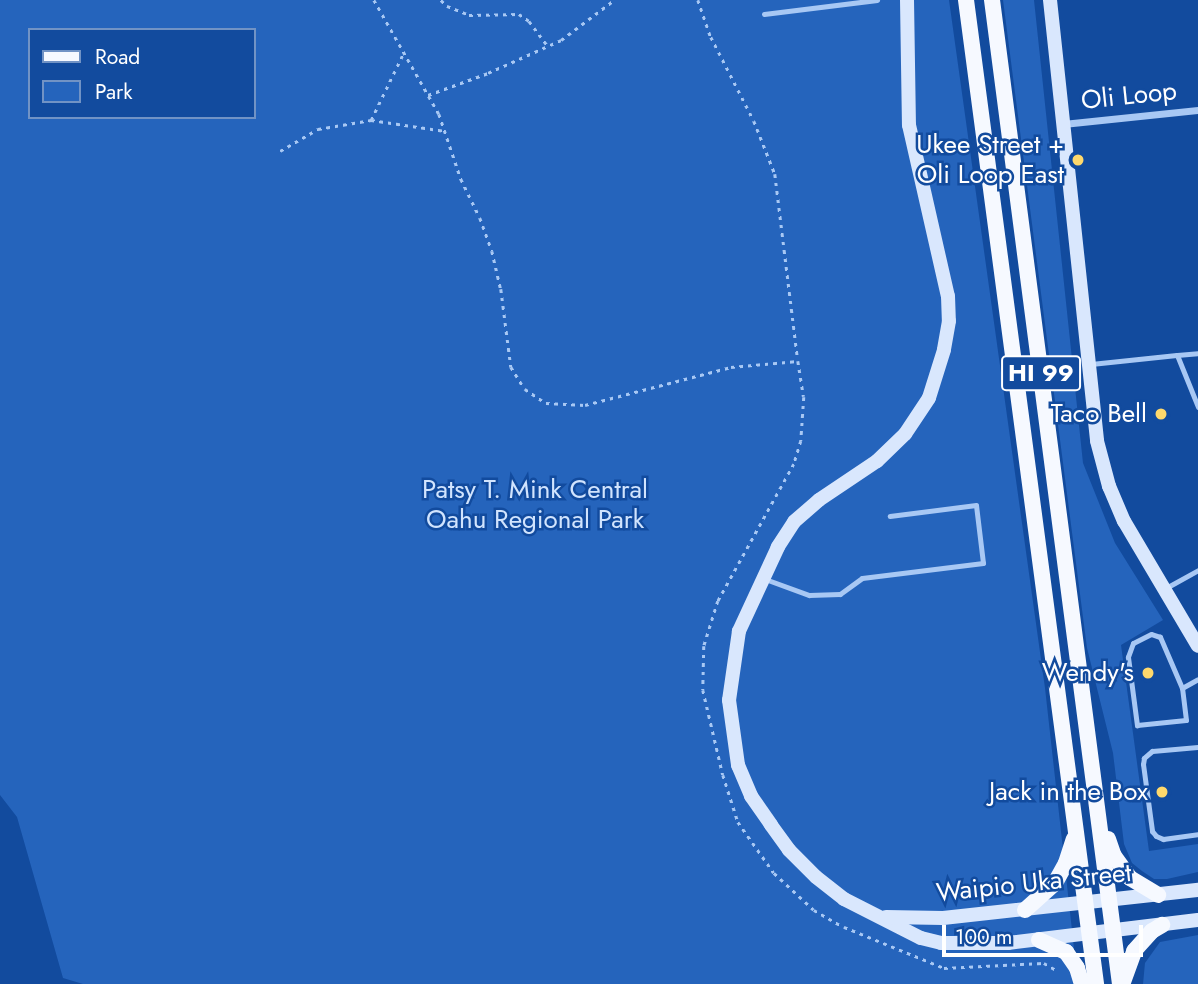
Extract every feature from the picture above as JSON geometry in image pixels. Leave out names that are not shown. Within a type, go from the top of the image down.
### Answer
[{"type":"main road","name":"HI 99","points":[[966,0],[1096,984]]},
{"type":"main road","name":"HI 99","points":[[992,0],[1122,984]]},
{"type":"main road","points":[[1097,798],[1114,856],[1130,877],[1158,895]]},
{"type":"main road","points":[[1025,909],[1055,883],[1066,863],[1075,834]]},
{"type":"main road","points":[[1122,984],[1134,951],[1152,931],[1162,925]]},
{"type":"main road","points":[[1039,940],[1066,952],[1077,968],[1082,984]]},
{"type":"street","name":"Waipio Uka Street","points":[[907,0],[909,125],[948,296],[949,321],[942,362],[929,398],[905,434],[877,461],[819,500],[794,522],[762,578],[739,631],[733,668],[729,700],[738,765],[751,796],[789,850],[844,899],[921,938],[941,943],[973,945],[1090,935],[1198,920]]},
{"type":"street","points":[[1050,0],[1097,442],[1109,486],[1124,522],[1164,589],[1194,630],[1198,646]]},
{"type":"street","name":"Oli Loop","points":[[1063,124],[1198,110]]},
{"type":"street","name":"Waipio Uka Street","points":[[874,916],[943,918],[1198,890]]},
{"type":"lane","points":[[764,13],[877,0]]},
{"type":"lane","points":[[1088,364],[1198,353]]},
{"type":"lane","points":[[1177,355],[1198,407]]},
{"type":"lane","points":[[762,578],[809,595],[840,594],[862,578],[983,563],[976,505],[890,516]]},
{"type":"lane","points":[[1164,589],[1198,570]]},
{"type":"lane","points":[[1151,634],[1160,637],[1182,688],[1186,720],[1137,725],[1128,657],[1133,643],[1151,634]]},
{"type":"lane","points":[[1182,688],[1198,679]]},
{"type":"lane","points":[[1198,747],[1152,751],[1144,758],[1143,764],[1152,831],[1163,839],[1198,834]]},
{"type":"path","points":[[374,0],[428,95],[445,131],[461,179],[492,251],[511,367],[525,389],[546,403],[585,405],[731,367],[798,361]]},
{"type":"path","points":[[441,0],[447,6],[470,15],[519,14],[529,21],[547,46]]},
{"type":"path","points":[[428,95],[488,74],[547,46],[578,29],[614,0]]},
{"type":"path","points":[[698,0],[711,37],[754,121],[775,174],[804,397],[801,441],[794,464],[718,601],[704,646],[703,690],[723,775],[738,822],[774,873],[814,910],[844,927],[944,968],[1044,963],[1056,970]]},
{"type":"path","points":[[371,120],[403,54]]},
{"type":"path","points":[[280,151],[318,129],[371,120],[445,131]]},
{"type":"green space","name":"Patsy T. Mink Central Oahu Regional Park","points":[[0,0],[949,0],[1045,688],[1078,984],[83,984],[63,978],[17,817],[0,795]]},
{"type":"green space","points":[[1003,0],[1034,0],[1083,463],[1115,543],[1163,620],[1121,645],[1149,851],[1198,844],[1198,872],[1167,879],[1154,879],[1132,863],[1124,844],[1113,753],[1087,648]]},
{"type":"green space","points":[[1198,935],[1198,984],[1143,984],[1145,963],[1160,942]]},
{"type":"place","name":"Ukee Street + Oli Loop East","points":[[1078,160]]},
{"type":"place","name":"Taco Bell","points":[[1161,414]]},
{"type":"place","name":"Wendy's","points":[[1148,673]]},
{"type":"place","name":"Jack in the Box","points":[[1162,792]]}]
